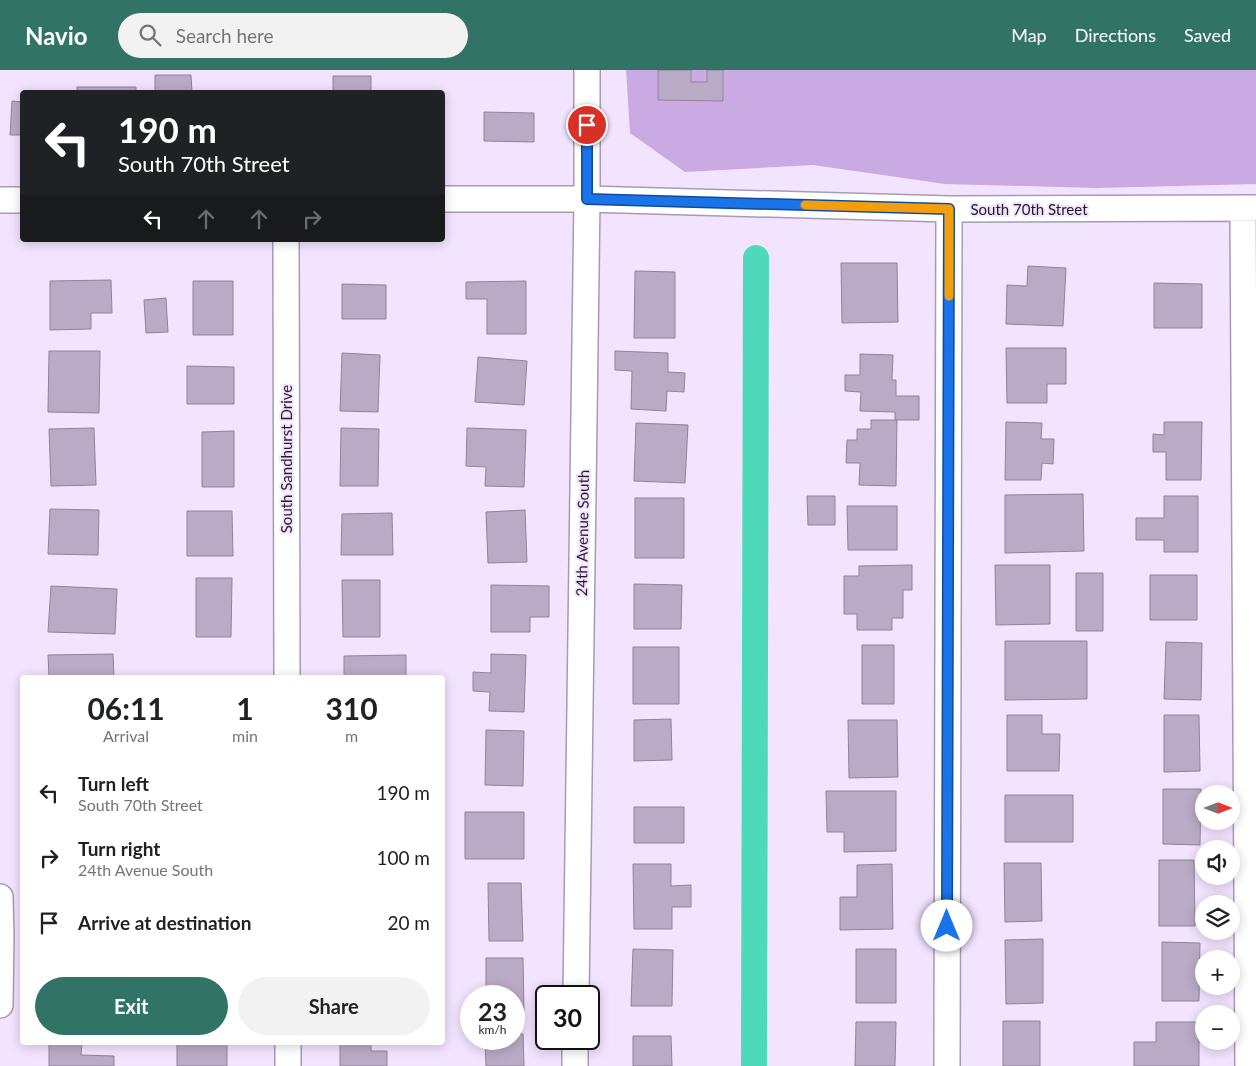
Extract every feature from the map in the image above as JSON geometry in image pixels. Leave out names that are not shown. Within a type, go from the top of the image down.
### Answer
[{"type":"street","name":"24th Avenue South","points":[[576,985],[587,199],[586,70]]},
{"type":"street","name":"South 70th Street","points":[[445,199],[587,199],[949,209],[1249,208]]},
{"type":"street","points":[[0,200],[20,200]]},
{"type":"street","points":[[1248,1066],[1249,208]]},
{"type":"street","points":[[947,1066],[949,209]]},
{"type":"street","name":"South Sandhurst Drive","points":[[286,242],[287,675]]},
{"type":"street","points":[[0,898],[0,1005]]},
{"type":"street","points":[[288,1045],[288,1066]]},
{"type":"street","points":[[575,1050],[575,1066]]},
{"type":"shaded area","points":[[626,70],[1256,70],[1256,184],[1097,188],[945,184],[813,165],[685,172],[630,133]]},
{"type":"building","points":[[658,70],[691,70],[691,82],[707,82],[707,70],[723,70],[723,101],[658,100]]},
{"type":"building","points":[[155,75],[191,75],[192,90],[155,90]]},
{"type":"building","points":[[333,76],[371,76],[371,90],[333,90]]},
{"type":"building","points":[[77,87],[136,87],[136,90],[77,90]]},
{"type":"building","points":[[12,101],[20,102],[20,135],[10,135]]},
{"type":"building","points":[[484,112],[534,113],[534,142],[484,141]]},
{"type":"building","points":[[841,263],[897,263],[898,322],[842,323]]},
{"type":"building","points":[[1028,266],[1066,268],[1063,326],[1006,324],[1007,285],[1027,286]]},
{"type":"building","points":[[635,271],[675,272],[675,338],[634,338]]},
{"type":"building","points":[[111,280],[112,313],[91,313],[91,329],[50,330],[50,281]]},
{"type":"building","points":[[193,281],[233,281],[233,335],[193,335]]},
{"type":"building","points":[[526,281],[526,334],[487,334],[487,299],[466,299],[466,282]]},
{"type":"building","points":[[1154,283],[1202,284],[1202,328],[1154,328]]},
{"type":"building","points":[[342,284],[386,285],[386,319],[342,319]]},
{"type":"building","points":[[166,298],[168,332],[146,333],[144,300]]},
{"type":"building","points":[[1006,348],[1066,348],[1066,384],[1047,384],[1047,403],[1007,403]]},
{"type":"building","points":[[49,351],[100,351],[99,413],[48,412]]},
{"type":"building","points":[[615,351],[668,353],[668,372],[685,373],[684,392],[667,391],[666,411],[631,409],[632,371],[615,370]]},
{"type":"building","points":[[342,353],[380,355],[378,412],[340,411]]},
{"type":"building","points":[[860,354],[893,355],[892,380],[896,380],[896,396],[919,396],[919,420],[895,420],[895,412],[860,411],[861,392],[845,391],[845,375],[860,375]]},
{"type":"building","points":[[478,357],[527,361],[524,405],[475,402]]},
{"type":"building","points":[[187,366],[234,367],[234,404],[187,404]]},
{"type":"building","points":[[871,420],[897,420],[896,486],[859,485],[860,463],[846,463],[847,440],[857,440],[857,429],[871,429]]},
{"type":"building","points":[[1006,422],[1042,423],[1041,439],[1054,439],[1053,464],[1042,463],[1041,480],[1005,480]]},
{"type":"building","points":[[1164,422],[1202,422],[1201,480],[1166,480],[1166,452],[1153,452],[1153,434],[1164,435]]},
{"type":"building","points":[[636,423],[688,425],[685,483],[634,481]]},
{"type":"building","points":[[94,428],[96,485],[51,486],[49,429]]},
{"type":"building","points":[[341,428],[379,429],[378,486],[340,486]]},
{"type":"building","points":[[467,428],[526,430],[524,487],[485,486],[486,467],[466,466]]},
{"type":"building","points":[[234,431],[234,487],[202,487],[202,432]]},
{"type":"building","points":[[1083,494],[1084,551],[1005,553],[1005,495]]},
{"type":"building","points":[[807,496],[835,496],[835,525],[808,525]]},
{"type":"building","points":[[1164,496],[1198,496],[1198,552],[1164,552],[1164,540],[1136,540],[1136,518],[1164,518]]},
{"type":"building","points":[[635,498],[684,498],[684,558],[635,558]]},
{"type":"building","points":[[847,506],[897,506],[897,550],[848,550]]},
{"type":"building","points":[[50,509],[99,510],[98,555],[48,554]]},
{"type":"building","points":[[525,510],[527,562],[488,563],[486,512]]},
{"type":"building","points":[[187,511],[232,511],[233,556],[187,556]]},
{"type":"building","points":[[392,513],[393,555],[341,555],[342,514]]},
{"type":"building","points":[[912,565],[912,590],[903,590],[903,618],[892,618],[892,630],[857,630],[857,614],[844,614],[844,576],[859,576],[859,566]]},
{"type":"building","points":[[995,565],[1050,565],[1050,624],[996,625]]},
{"type":"building","points":[[1076,573],[1103,573],[1103,631],[1076,631]]},
{"type":"building","points":[[1150,575],[1197,575],[1197,620],[1150,620]]},
{"type":"building","points":[[196,578],[232,578],[231,637],[196,637]]},
{"type":"building","points":[[342,580],[380,580],[380,637],[343,637]]},
{"type":"building","points":[[634,584],[682,585],[681,629],[634,629]]},
{"type":"building","points":[[491,585],[549,586],[549,617],[530,617],[530,632],[491,632]]},
{"type":"building","points":[[51,586],[117,589],[115,634],[48,632]]},
{"type":"building","points":[[1005,641],[1087,641],[1087,699],[1005,700]]},
{"type":"building","points":[[1166,642],[1202,643],[1201,700],[1164,699]]},
{"type":"building","points":[[862,645],[894,645],[894,704],[862,704]]},
{"type":"building","points":[[633,647],[679,647],[679,704],[633,704]]},
{"type":"building","points":[[113,654],[114,675],[49,675],[48,655]]},
{"type":"building","points":[[491,654],[526,655],[524,712],[489,711],[490,692],[473,691],[473,672],[491,673]]},
{"type":"building","points":[[406,655],[406,675],[344,675],[344,656]]},
{"type":"building","points":[[1007,715],[1042,715],[1042,734],[1060,734],[1059,771],[1007,771]]},
{"type":"building","points":[[1164,715],[1199,715],[1200,771],[1164,772]]},
{"type":"building","points":[[671,719],[672,760],[634,761],[634,720]]},
{"type":"building","points":[[848,720],[897,720],[898,777],[849,778]]},
{"type":"building","points":[[486,730],[524,731],[523,786],[485,785]]},
{"type":"building","points":[[1163,789],[1195,789],[1195,830],[1200,830],[1200,840],[1195,840],[1195,845],[1163,844]]},
{"type":"building","points":[[826,791],[896,791],[896,851],[844,852],[844,832],[827,832]]},
{"type":"building","points":[[1005,795],[1073,795],[1073,842],[1005,842]]},
{"type":"building","points":[[634,807],[684,807],[684,843],[634,843]]},
{"type":"building","points":[[465,812],[524,812],[524,859],[465,859]]},
{"type":"building","points":[[1159,860],[1194,860],[1195,926],[1159,926]]},
{"type":"building","points":[[1004,863],[1041,863],[1042,921],[1005,922]]},
{"type":"building","points":[[633,864],[671,864],[671,886],[691,885],[691,907],[672,907],[672,929],[634,929]]},
{"type":"building","points":[[892,864],[893,929],[840,930],[840,897],[857,897],[857,865]]},
{"type":"building","points":[[488,883],[521,883],[523,941],[489,941]]},
{"type":"building","points":[[1043,939],[1043,1003],[1006,1004],[1005,940]]},
{"type":"building","points":[[1162,942],[1200,943],[1200,950],[1195,950],[1195,995],[1199,995],[1199,1001],[1162,1001]]},
{"type":"building","points":[[633,949],[673,950],[672,1006],[631,1006]]},
{"type":"building","points":[[856,949],[896,949],[896,1003],[856,1003]]},
{"type":"building","points":[[486,958],[523,958],[524,985],[486,985]]},
{"type":"building","points":[[1003,1021],[1040,1021],[1040,1066],[1003,1066]]},
{"type":"building","points":[[856,1022],[896,1022],[895,1066],[855,1066]]},
{"type":"building","points":[[1156,1022],[1195,1022],[1195,1050],[1199,1050],[1199,1066],[1134,1066],[1134,1042],[1156,1042]]},
{"type":"building","points":[[633,1036],[671,1036],[672,1066],[633,1066]]},
{"type":"building","points":[[49,1045],[82,1045],[81,1055],[114,1056],[114,1066],[49,1066]]},
{"type":"building","points":[[177,1045],[227,1045],[227,1066],[177,1066]]},
{"type":"building","points":[[340,1045],[371,1045],[371,1051],[387,1051],[387,1066],[340,1066]]},
{"type":"building","points":[[485,1050],[524,1050],[524,1066],[486,1066]]},
{"type":"waterway","points":[[754,1066],[756,258]]},
{"type":"slow traffic","points":[[805,205],[949,209],[949,296]]},
{"type":"route","points":[[587,125],[587,199],[949,209],[947,926]]}]
